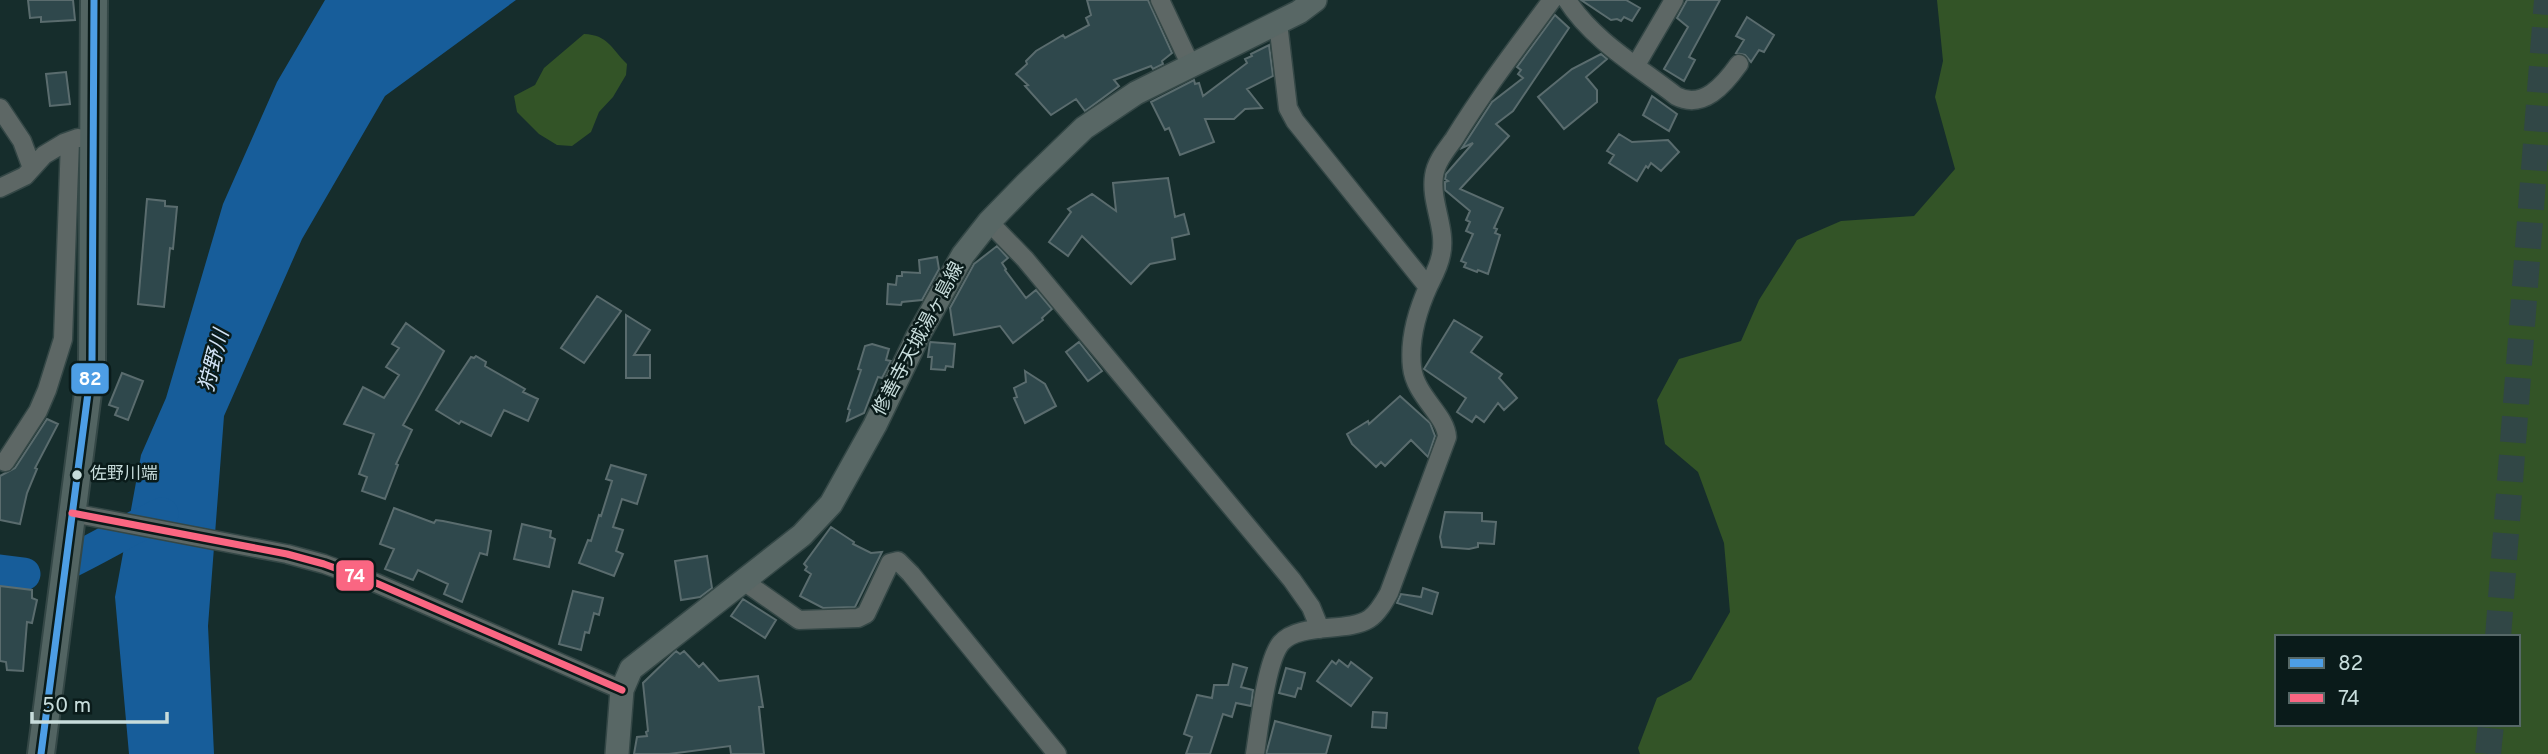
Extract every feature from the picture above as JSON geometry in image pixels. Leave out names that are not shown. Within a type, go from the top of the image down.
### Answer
[{"type":"highway","points":[[41,754],[81,514],[92,362],[82,137],[94,0]]},
{"type":"main road","name":"修善寺天城湯ヶ島線","points":[[617,754],[622,690],[631,669],[802,535],[831,503],[918,336],[957,267],[989,222],[1084,128],[1136,93],[1278,23],[1315,0]]},
{"type":"street","points":[[1160,0],[1191,66]]},
{"type":"street","points":[[1255,754],[1265,692],[1276,652],[1288,637],[1367,620],[1384,603],[1447,437],[1444,425],[1421,394],[1412,369],[1411,350],[1415,329],[1428,287],[1438,267],[1443,245],[1434,187],[1436,167],[1476,102],[1552,0]]},
{"type":"street","points":[[1567,0],[1581,21],[1686,101],[1706,97],[1721,86],[1739,64]]},
{"type":"street","points":[[1636,65],[1674,0]]},
{"type":"street","points":[[1278,23],[1289,108],[1294,121],[1428,287]]},
{"type":"street","points":[[0,108],[22,141],[32,168]]},
{"type":"street","points":[[0,188],[15,182],[44,155],[82,137]]},
{"type":"street","points":[[5,461],[38,411],[62,339],[82,137]]},
{"type":"street","points":[[989,222],[1058,297],[1292,580],[1311,607],[1320,629]]},
{"type":"street","points":[[81,514],[287,554],[376,583],[622,690]]},
{"type":"street","points":[[742,580],[799,620],[858,618],[866,614],[890,563],[898,561],[1056,754]]},
{"type":"green space","points":[[1937,0],[2548,0],[2548,754],[1640,754],[1638,748],[1657,698],[1691,680],[1730,612],[1724,543],[1698,472],[1665,444],[1657,400],[1679,359],[1741,341],[1759,300],[1797,240],[1841,221],[1914,216],[1955,169],[1935,97],[1943,61]]},
{"type":"green space","points":[[584,34],[599,37],[608,43],[627,64],[626,75],[613,97],[599,112],[591,132],[572,146],[557,145],[539,134],[517,112],[514,96],[535,85],[544,68]]},
{"type":"water","name":"狩野川","points":[[325,0],[516,0],[385,96],[302,239],[224,416],[208,626],[214,754],[129,754],[115,597],[141,455],[166,398],[223,204],[277,82]]},
{"type":"building","points":[[28,0],[73,0],[75,20],[41,22],[41,17],[30,18]]},
{"type":"building","points":[[1087,0],[1148,0],[1172,53],[1162,61],[1163,64],[1153,69],[1151,66],[1114,80],[1119,86],[1085,111],[1076,99],[1051,115],[1016,74],[1036,51],[1063,35],[1065,38],[1089,25],[1086,18],[1091,15]]},
{"type":"building","points":[[1581,0],[1626,0],[1640,8],[1632,21],[1624,17],[1621,21],[1611,20]]},
{"type":"building","points":[[1687,0],[1720,0],[1689,57],[1695,60],[1684,81],[1664,69],[1688,27],[1677,18]]},
{"type":"building","points":[[1555,15],[1569,28],[1513,111],[1496,124],[1509,136],[1460,189],[1503,208],[1494,228],[1497,229],[1495,233],[1500,235],[1488,274],[1478,270],[1477,272],[1464,267],[1466,263],[1461,261],[1473,234],[1466,231],[1470,222],[1466,220],[1470,211],[1445,190],[1445,182],[1448,181],[1445,179],[1446,174],[1473,143],[1462,148],[1492,102],[1523,78],[1518,74],[1521,70],[1517,67]]},
{"type":"building","points":[[1747,17],[1774,35],[1764,52],[1759,50],[1751,62],[1745,55],[1736,53],[1744,40],[1736,36]]},
{"type":"building","points":[[1269,45],[1273,76],[1247,89],[1262,108],[1245,109],[1234,119],[1205,119],[1214,142],[1180,155],[1169,128],[1165,130],[1151,102],[1194,80],[1195,84],[1199,83],[1203,96],[1247,63],[1245,59],[1252,56],[1251,54]]},
{"type":"building","points":[[1601,54],[1607,59],[1586,77],[1597,90],[1597,102],[1564,129],[1538,97],[1572,69]]},
{"type":"building","points":[[66,72],[70,104],[50,106],[46,74]]},
{"type":"building","points":[[1652,96],[1677,114],[1669,131],[1643,115]]},
{"type":"building","points":[[1619,134],[1632,142],[1668,140],[1679,152],[1661,171],[1651,163],[1648,168],[1646,166],[1637,181],[1609,163],[1614,155],[1607,151]]},
{"type":"building","points":[[1168,178],[1175,217],[1184,214],[1189,234],[1172,238],[1175,259],[1150,264],[1131,284],[1082,236],[1068,256],[1049,242],[1071,212],[1068,209],[1092,194],[1116,211],[1113,183]]},
{"type":"building","points":[[147,199],[165,201],[165,206],[177,207],[164,307],[138,304]]},
{"type":"building","points":[[997,246],[1008,258],[1002,263],[1005,270],[1026,298],[1036,290],[1052,309],[1043,320],[1013,343],[1000,326],[954,335],[950,308],[974,264]]},
{"type":"building","points":[[937,257],[939,269],[922,300],[902,302],[901,305],[887,304],[888,284],[896,285],[897,276],[902,276],[902,272],[920,273],[919,260]]},
{"type":"building","points":[[597,296],[621,311],[584,363],[561,348]]},
{"type":"building","points":[[626,315],[650,330],[634,355],[650,355],[650,378],[626,378]]},
{"type":"building","points":[[1454,320],[1482,337],[1471,352],[1502,374],[1499,378],[1517,398],[1504,410],[1498,403],[1484,422],[1476,416],[1472,422],[1457,412],[1466,398],[1424,369]]},
{"type":"building","points":[[406,323],[444,351],[403,425],[412,430],[396,464],[398,465],[385,499],[362,491],[367,477],[359,474],[374,434],[344,424],[363,387],[384,398],[399,375],[386,367],[399,348],[392,344]]},
{"type":"building","points":[[930,342],[955,344],[953,367],[946,366],[945,370],[931,369],[932,357],[928,357]]},
{"type":"building","points":[[1079,342],[1102,371],[1088,381],[1066,352]]},
{"type":"building","points":[[872,344],[889,349],[886,360],[891,361],[882,378],[878,377],[864,413],[847,421],[865,346]]},
{"type":"building","points":[[476,356],[486,362],[485,366],[538,399],[528,421],[504,410],[491,436],[461,421],[459,424],[436,410],[471,357]]},
{"type":"building","points":[[1025,371],[1045,384],[1056,406],[1025,423],[1014,398],[1017,397],[1014,388],[1026,382]]},
{"type":"building","points":[[122,373],[143,381],[128,420],[115,415],[118,408],[109,405]]},
{"type":"building","points":[[1400,396],[1430,423],[1435,436],[1428,457],[1411,440],[1385,466],[1381,462],[1376,467],[1352,444],[1347,434],[1368,421],[1369,424]]},
{"type":"building","points":[[47,419],[58,424],[35,468],[37,469],[27,493],[20,524],[0,520],[0,476],[15,468]]},
{"type":"building","points":[[611,465],[646,475],[637,504],[622,499],[613,527],[623,530],[616,551],[623,554],[614,576],[579,563],[588,540],[591,541],[599,515],[601,516],[612,481],[606,479]]},
{"type":"building","points":[[394,508],[434,523],[436,520],[491,531],[487,555],[480,553],[462,602],[444,594],[448,584],[418,570],[413,580],[385,569],[394,549],[380,544]]},
{"type":"building","points":[[1445,512],[1482,513],[1482,521],[1496,522],[1494,544],[1478,543],[1478,547],[1469,549],[1442,547],[1440,537]]},
{"type":"building","points":[[522,524],[551,531],[550,537],[555,539],[549,567],[514,559]]},
{"type":"building","points":[[831,527],[854,542],[853,544],[871,553],[882,552],[855,607],[823,608],[800,596],[811,574],[805,570],[807,567],[804,564]]},
{"type":"building","points":[[707,556],[712,588],[700,597],[681,600],[675,561]]},
{"type":"building","points":[[0,586],[32,590],[32,598],[37,600],[32,623],[27,622],[23,671],[7,670],[6,662],[0,661]]},
{"type":"building","points":[[1423,588],[1438,593],[1432,614],[1397,603],[1401,594],[1421,597]]},
{"type":"building","points":[[573,591],[603,598],[599,615],[594,613],[589,633],[585,632],[581,650],[559,644]]},
{"type":"building","points":[[743,599],[776,620],[765,638],[731,616]]},
{"type":"building","points":[[676,651],[680,654],[684,651],[699,667],[703,663],[719,681],[758,676],[763,707],[759,707],[764,754],[731,754],[730,746],[669,754],[634,754],[637,737],[647,736],[648,731],[643,683]]},
{"type":"building","points":[[1339,660],[1348,667],[1351,662],[1372,678],[1351,706],[1317,681],[1332,661],[1336,664]]},
{"type":"building","points":[[1233,664],[1247,668],[1241,687],[1253,690],[1251,706],[1236,703],[1232,717],[1223,714],[1210,754],[1186,754],[1192,737],[1184,734],[1197,695],[1212,698],[1214,685],[1228,685]]},
{"type":"building","points":[[1286,668],[1305,673],[1301,689],[1298,688],[1295,697],[1279,693]]},
{"type":"building","points":[[1373,712],[1387,713],[1386,728],[1372,727]]},
{"type":"building","points":[[1275,721],[1331,736],[1326,754],[1266,754]]},
{"type":"waterway","points":[[69,562],[162,514]]},
{"type":"waterway","points":[[0,571],[24,574]]},
{"type":"tunnel","points":[[2498,635],[2547,0]]},
{"type":"tunnel","points":[[2488,754],[2491,726]]},
{"type":"transit line","name":"82","points":[[41,754],[92,362],[94,0]]},
{"type":"transit line","name":"74","points":[[72,513],[287,554],[324,564],[376,583],[622,690]]},
{"type":"place","name":"佐野川端","points":[[77,475]]}]
